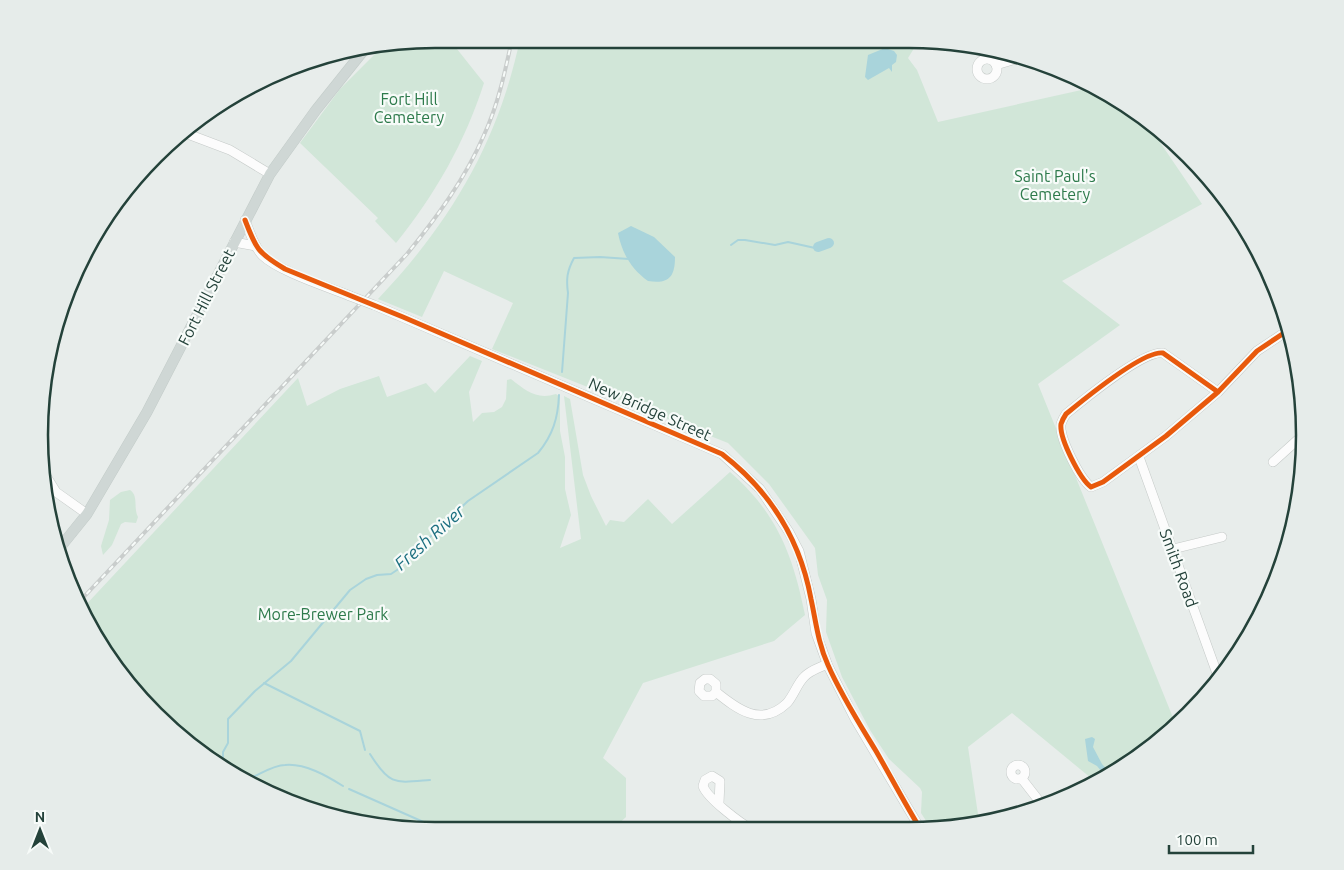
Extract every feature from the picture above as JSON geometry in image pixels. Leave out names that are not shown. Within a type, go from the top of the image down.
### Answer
[{"type":"main road","name":"Fort Hill Street","points":[[63,543],[87,514],[147,412],[270,174],[316,110],[360,55]]},
{"type":"street","points":[[996,66],[1010,61]]},
{"type":"street","points":[[191,135],[230,150],[270,174]]},
{"type":"street","name":"New Bridge Street","points":[[245,220],[256,246],[263,256],[285,269],[374,304],[693,441],[722,454],[734,464],[773,504],[798,551],[811,599],[816,633],[827,664],[855,719],[916,822]]},
{"type":"street","points":[[234,242],[256,246]]},
{"type":"street","points":[[1218,392],[1168,356],[1158,352],[1122,372],[1066,414],[1061,423],[1064,438],[1084,482],[1091,487],[1103,482],[1139,457],[1218,392],[1257,351],[1283,333]]},
{"type":"street","points":[[1273,462],[1296,441]]},
{"type":"street","name":"Smith Road","points":[[1139,457],[1216,671]]},
{"type":"street","points":[[51,484],[56,492],[87,514]]},
{"type":"street","points":[[1173,550],[1222,537]]},
{"type":"street","points":[[716,692],[745,713],[765,714],[786,703],[803,677],[809,672],[827,664]]},
{"type":"street","points":[[1022,779],[1039,800]]},
{"type":"street","points":[[719,803],[741,822]]},
{"type":"green space","name":"Fort Hill Cemetery","points":[[410,48],[456,48],[484,83],[468,126],[448,167],[424,206],[396,243],[375,221],[378,218],[300,143],[340,89],[377,52]]},
{"type":"green space","name":"Saint Paul's Cemetery","points":[[518,48],[914,48],[908,58],[917,70],[938,122],[1084,89],[1124,113],[1157,138],[1202,204],[1062,281],[1120,325],[1038,384],[1173,718],[1145,742],[1090,778],[1012,713],[968,747],[978,816],[927,822],[921,813],[922,792],[920,788],[889,759],[870,730],[842,677],[826,632],[827,600],[818,575],[815,548],[769,484],[728,443],[492,349],[513,303],[444,271],[422,317],[378,299],[427,241],[449,211],[468,180],[499,113]]},
{"type":"green space","name":"More-Brewer Park","points":[[470,356],[482,361],[469,392],[473,422],[482,413],[494,412],[502,407],[506,399],[507,380],[511,379],[527,391],[537,395],[549,396],[556,394],[560,397],[560,431],[565,457],[565,489],[571,515],[560,548],[581,539],[564,396],[570,399],[583,475],[606,526],[610,520],[624,522],[648,499],[672,524],[730,472],[760,503],[781,536],[795,573],[805,615],[774,641],[643,683],[603,758],[626,778],[626,817],[621,822],[410,822],[359,815],[310,802],[287,793],[241,771],[220,757],[199,742],[161,709],[128,671],[113,650],[86,604],[298,378],[307,406],[340,389],[379,376],[387,397],[426,383],[435,393]]},
{"type":"green space","points":[[130,490],[135,499],[138,517],[136,523],[125,522],[121,524],[112,545],[103,555],[101,546],[109,520],[110,500],[121,492]]},
{"type":"water","points":[[885,48],[894,51],[897,55],[896,62],[892,65],[892,72],[889,68],[868,80],[865,77],[868,55]]},
{"type":"water","points":[[631,226],[654,237],[675,257],[674,270],[669,278],[655,282],[648,281],[632,266],[622,247],[618,233]]},
{"type":"water","points":[[1092,737],[1095,739],[1093,747],[1106,769],[1103,771],[1088,761],[1085,739]]},
{"type":"waterway","points":[[731,245],[738,240],[745,240],[775,245],[788,242],[815,248]]},
{"type":"waterway","points":[[818,247],[829,243]]},
{"type":"waterway","name":"Fresh River","points":[[562,372],[568,293],[567,279],[568,271],[574,258],[629,259]]},
{"type":"waterway","name":"Fresh River","points":[[223,759],[223,752],[228,743],[228,719],[255,691],[291,661],[350,590],[366,579],[377,575],[391,574],[397,570],[468,501],[538,453],[554,426],[559,395]]},
{"type":"waterway","points":[[264,683],[360,731],[365,750]]},
{"type":"waterway","points":[[370,754],[383,772],[394,780],[401,782],[430,780]]},
{"type":"waterway","points":[[253,777],[280,765],[293,765],[316,771],[343,786]]},
{"type":"waterway","points":[[349,789],[423,822]]},
{"type":"railway","points":[[83,597],[407,254],[429,226],[450,197],[484,135],[497,100],[510,48]]},
{"type":"cycle path","points":[[245,220],[255,244],[263,254],[285,269],[403,317],[722,454],[739,468],[768,500],[791,537],[806,577],[820,641],[828,665],[844,698],[916,822]]},
{"type":"cycle path","points":[[1218,392],[1257,351],[1283,334]]},
{"type":"cycle path","points":[[1163,353],[1218,392],[1166,436],[1103,482],[1091,487],[1081,476],[1063,439],[1061,424],[1066,414],[1128,367],[1154,354],[1163,353]]}]
